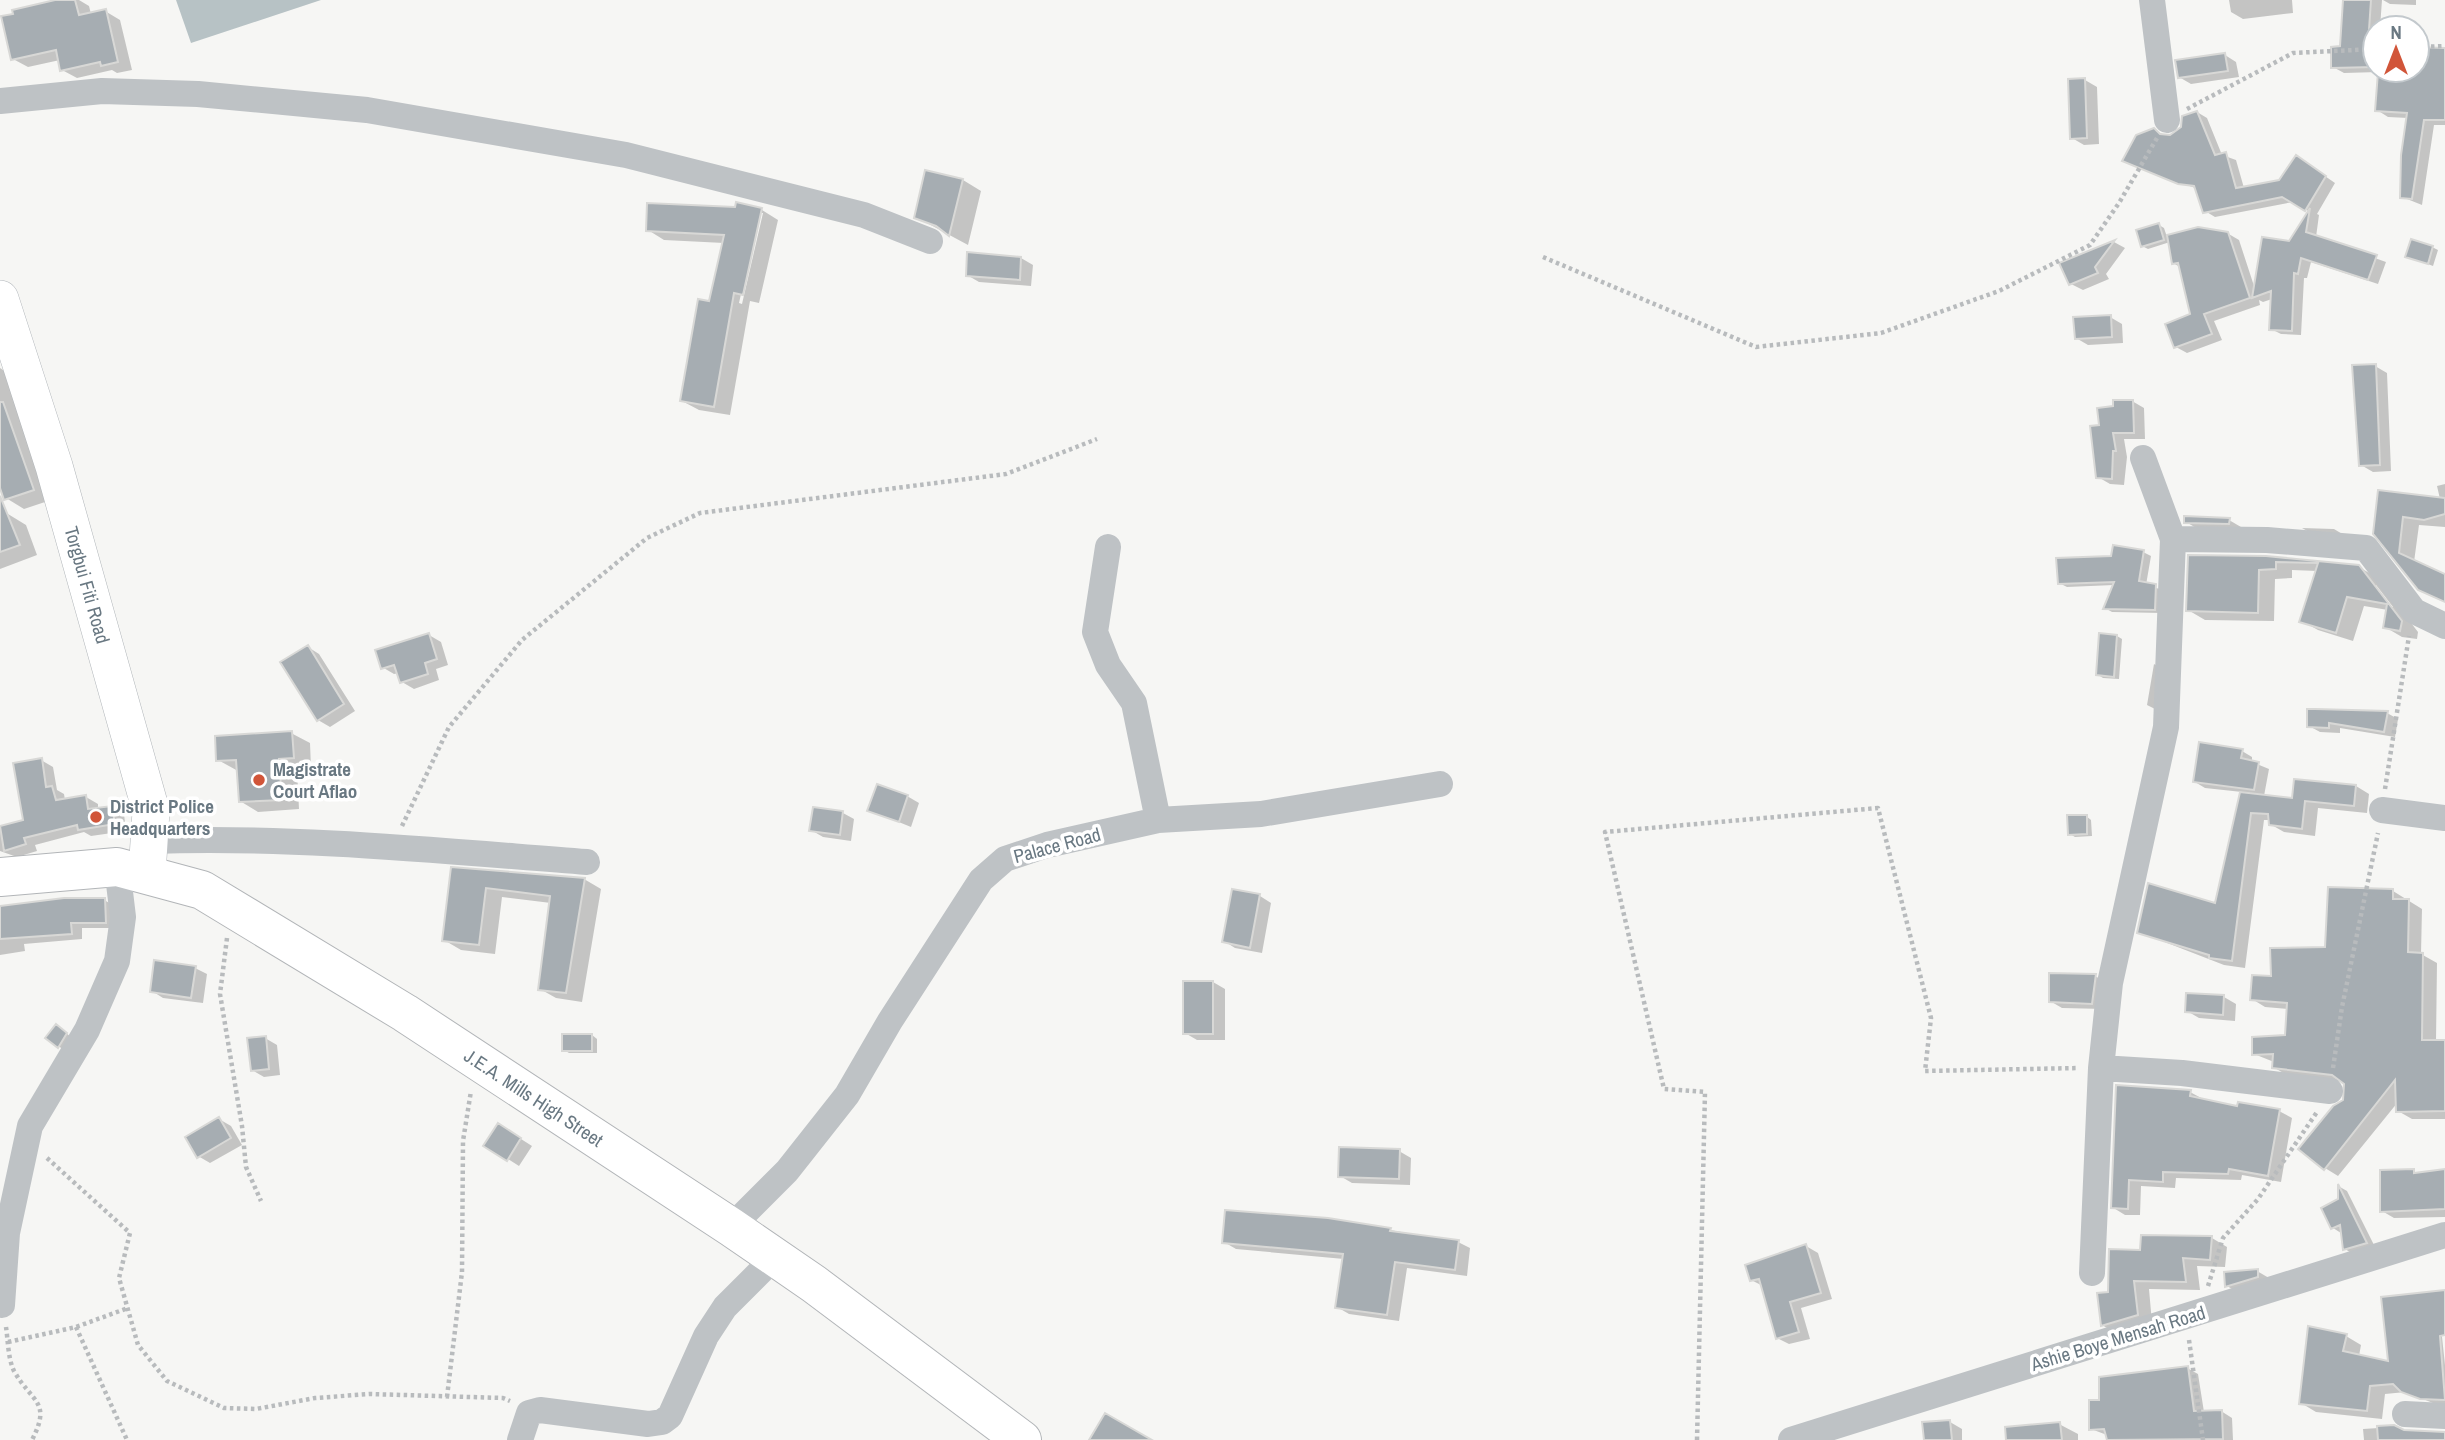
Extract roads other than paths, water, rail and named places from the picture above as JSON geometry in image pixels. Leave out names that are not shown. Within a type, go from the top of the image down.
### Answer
[{"type":"highway","name":"J.E.A. Mills High Street","points":[[0,877],[139,860],[202,890],[405,1013],[731,1227],[1022,1440]]},
{"type":"street","points":[[2152,0],[2167,120]]},
{"type":"street","points":[[0,101],[102,91],[198,94],[367,110],[626,155],[864,215],[930,241]]},
{"type":"street","name":"Torgbui Fiti Road","points":[[0,299],[54,466],[151,811],[139,860]]},
{"type":"street","points":[[2092,1273],[2101,1068],[2110,982],[2166,727],[2172,539],[2143,458]]},
{"type":"street","points":[[2172,539],[2267,540],[2366,548],[2414,611],[2445,626]]},
{"type":"street","points":[[1108,547],[1095,632],[1108,665],[1134,703],[1158,820]]},
{"type":"street","name":"Palace Road","points":[[731,1227],[787,1171],[847,1096],[890,1021],[981,880],[1005,859],[1047,845],[1158,820],[1261,814],[1440,784]]},
{"type":"street","points":[[2382,810],[2445,818]]},
{"type":"street","points":[[2,1305],[6,1233],[30,1126],[87,1030],[117,961],[123,917],[139,860],[196,839],[392,847],[587,862]]},
{"type":"street","points":[[2101,1068],[2182,1073],[2330,1091]]},
{"type":"street","name":"Ashie Boye Mensah Road","points":[[1791,1440],[2445,1235]]},
{"type":"street","points":[[520,1440],[523,1422],[529,1413],[551,1410],[648,1424],[662,1422],[670,1416],[706,1336],[724,1307],[775,1257]]},
{"type":"street","points":[[2405,1414],[2445,1416]]},
{"type":"place","name":"Magistrate Court Aflao","points":[[259,780]]},
{"type":"place","name":"District Police Headquarters","points":[[96,817]]}]
